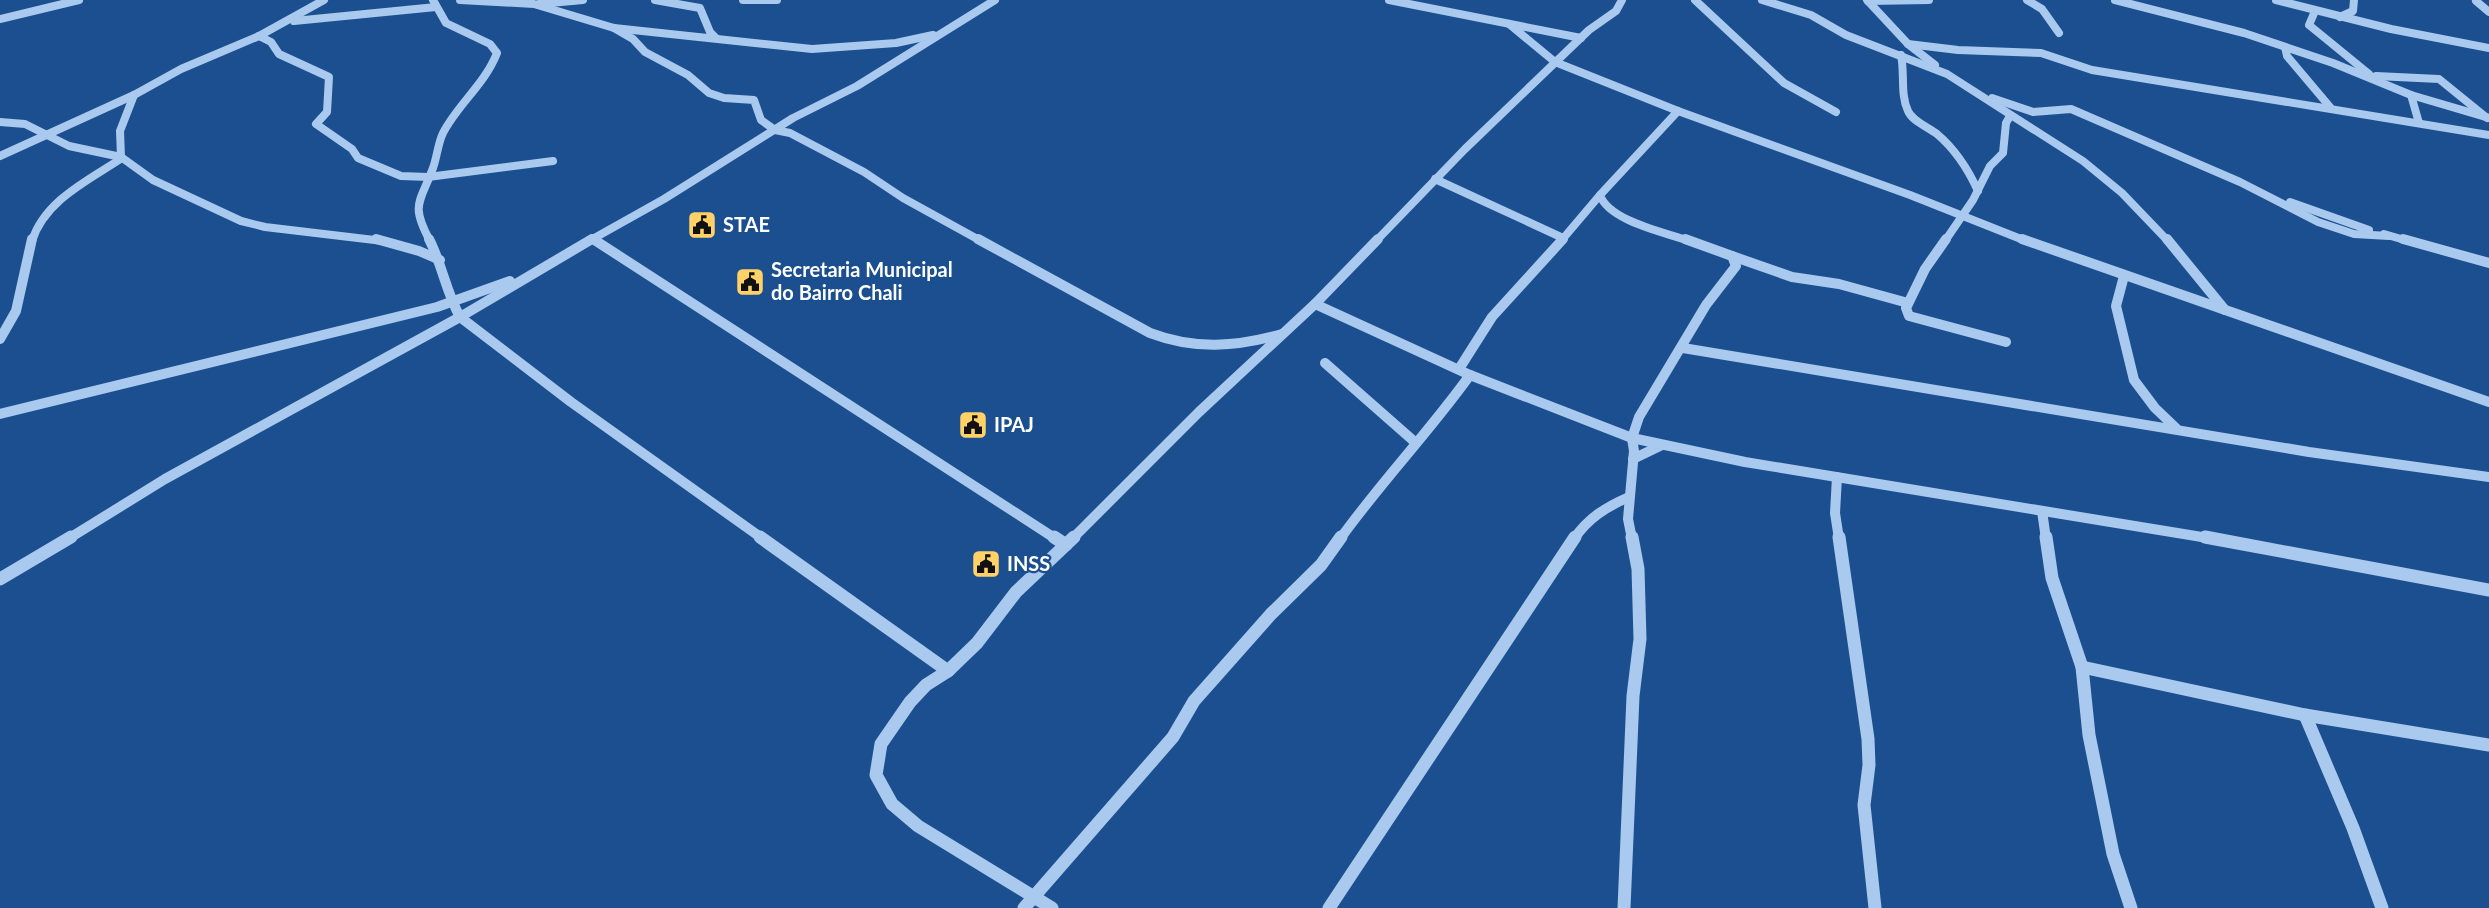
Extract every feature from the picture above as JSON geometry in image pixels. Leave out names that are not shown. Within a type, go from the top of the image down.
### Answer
[{"type":"street","points":[[0,19],[79,0]]},
{"type":"street","points":[[0,156],[134,95],[160,79],[258,36],[324,0]]},
{"type":"street","points":[[460,0],[533,4],[594,25],[614,28],[773,46],[825,49],[896,43],[948,28]]},
{"type":"street","points":[[533,4],[583,0]]},
{"type":"street","points":[[655,0],[700,8],[710,32],[716,38]]},
{"type":"street","points":[[743,0],[777,0]]},
{"type":"street","points":[[0,579],[165,479],[460,317],[527,275],[664,199],[814,106],[857,86],[995,0]]},
{"type":"street","points":[[1389,0],[1581,38]]},
{"type":"street","points":[[1052,908],[918,826],[892,804],[876,775],[881,744],[891,727],[926,685],[948,671],[977,643],[1016,592],[1199,412],[1315,304],[1435,179],[1555,62],[1616,11],[1622,0]]},
{"type":"street","points":[[1695,0],[1784,83],[1836,112]]},
{"type":"street","points":[[1762,0],[1811,15],[1837,31],[1947,74]]},
{"type":"street","points":[[1868,0],[1929,0]]},
{"type":"street","points":[[1868,0],[1908,45],[2010,116],[2083,161],[2122,193],[2187,260],[2225,310]]},
{"type":"street","points":[[2027,0],[2042,9],[2059,33]]},
{"type":"street","points":[[2115,0],[2202,21],[2285,47],[2368,76],[2411,95],[2488,118]]},
{"type":"street","points":[[2276,0],[2340,17],[2489,48]]},
{"type":"street","points":[[2340,17],[2353,11],[2355,0]]},
{"type":"street","points":[[2476,1],[2489,12]]},
{"type":"street","points":[[287,22],[434,3],[446,23],[490,44],[497,53],[489,73],[443,133],[418,203],[419,220],[440,260],[451,301],[460,317],[571,402],[948,671]]},
{"type":"street","points":[[2315,11],[2309,25],[2368,76],[2439,79],[2488,118]]},
{"type":"street","points":[[1509,24],[1555,62],[1678,111],[2124,276],[2489,402]]},
{"type":"street","points":[[614,28],[633,39],[645,52],[688,75],[709,93],[724,98],[754,100],[761,120],[775,130],[790,133],[864,172],[903,198],[1102,308],[1172,343],[1205,347],[1235,346],[1284,333]]},
{"type":"street","points":[[258,36],[271,42],[279,54],[329,77],[327,112],[316,124],[352,149],[358,158],[395,175],[428,177],[553,160]]},
{"type":"street","points":[[1908,45],[1958,50],[2041,53],[2092,70],[2419,123],[2488,137]]},
{"type":"street","points":[[2285,47],[2287,56],[2330,108]]},
{"type":"street","points":[[1901,55],[1905,73],[1903,98],[1909,114],[1938,135],[1965,164],[1978,191]]},
{"type":"street","points":[[1975,92],[2024,111],[2071,109],[2240,182],[2351,225],[2489,263]]},
{"type":"street","points":[[122,158],[120,131],[134,95]]},
{"type":"street","points":[[2411,95],[2419,123]]},
{"type":"street","points":[[1024,908],[1102,822],[1173,737],[1194,701],[1271,614],[1321,565],[1364,505],[1443,414],[1492,317],[1678,111]]},
{"type":"street","points":[[2006,342],[1918,320],[1909,316],[1906,308],[1925,269],[1978,191],[1990,166],[2003,153],[2006,123],[2010,116]]},
{"type":"street","points":[[0,122],[25,124],[69,146],[122,158],[151,180],[204,207],[236,219],[262,226],[395,242],[419,249],[440,260]]},
{"type":"street","points":[[0,339],[11,324],[40,222],[61,202],[122,158]]},
{"type":"street","points":[[1435,179],[1563,238]]},
{"type":"street","points":[[1600,195],[1604,206],[1617,215],[1732,256],[1792,277],[1839,284],[1908,303]]},
{"type":"street","points":[[593,239],[1066,545]]},
{"type":"street","points":[[1624,908],[1633,696],[1640,639],[1638,569],[1628,519],[1633,459],[1632,438],[1638,417],[1683,348],[1706,305],[1736,266],[1732,256]]},
{"type":"street","points":[[0,414],[451,301],[527,275]]},
{"type":"street","points":[[2124,276],[2116,298],[2116,306],[2134,381],[2155,408],[2176,428]]},
{"type":"street","points":[[1315,304],[1464,372],[1632,438],[1837,477],[2259,546],[2388,573],[2489,590]]},
{"type":"street","points":[[1683,348],[2147,423],[2309,452],[2489,477]]},
{"type":"street","points":[[1325,363],[1416,443]]},
{"type":"street","points":[[2147,423],[2155,408]]},
{"type":"street","points":[[1633,459],[1662,445]]},
{"type":"street","points":[[1837,477],[1835,513],[1868,739],[1869,765],[1864,804],[1875,908]]},
{"type":"street","points":[[1329,908],[1582,527],[1604,508],[1629,498]]},
{"type":"street","points":[[2042,511],[2052,578],[2082,667],[2089,735],[2113,854],[2131,908]]},
{"type":"street","points":[[2082,667],[2305,715],[2489,745]]},
{"type":"street","points":[[2305,715],[2353,828],[2382,908]]},
{"type":"place","name":"STAE","points":[[702,225]]},
{"type":"place","name":"Secretaria Municipal do Bairro Chali","points":[[750,282]]},
{"type":"place","name":"IPAJ","points":[[973,425]]},
{"type":"place","name":"INSS","points":[[986,564]]}]
